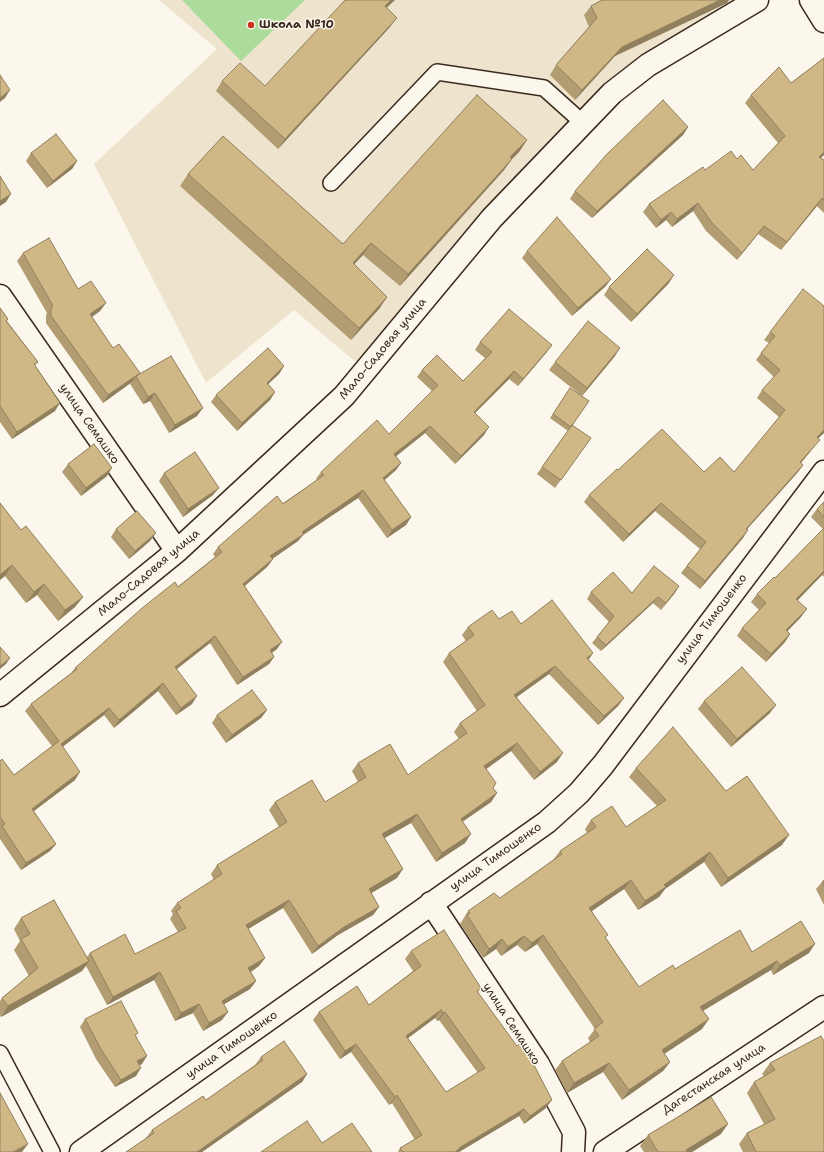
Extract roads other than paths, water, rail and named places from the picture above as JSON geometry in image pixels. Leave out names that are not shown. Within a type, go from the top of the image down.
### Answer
[{"type":"street","name":"Мало-Садовая улица","points":[[0,695],[177,551],[344,396],[492,218],[612,93],[648,65],[757,0]]},
{"type":"street","points":[[811,0],[824,21]]},
{"type":"street","name":"улица Семашко","points":[[0,296],[177,551]]},
{"type":"street","name":"улица Тимошенко","points":[[81,1152],[547,822],[579,793],[603,765],[824,472]]},
{"type":"street","name":"улица Семашко","points":[[431,903],[538,1064],[574,1132],[573,1152]]},
{"type":"street","name":"Дагестанская улица","points":[[605,1152],[824,1007]]},
{"type":"lane","points":[[331,183],[437,72],[544,88],[582,123]]},
{"type":"lane","points":[[0,1053],[52,1152]]},
{"type":"place","name":"Школа №10","points":[[251,25]]}]
